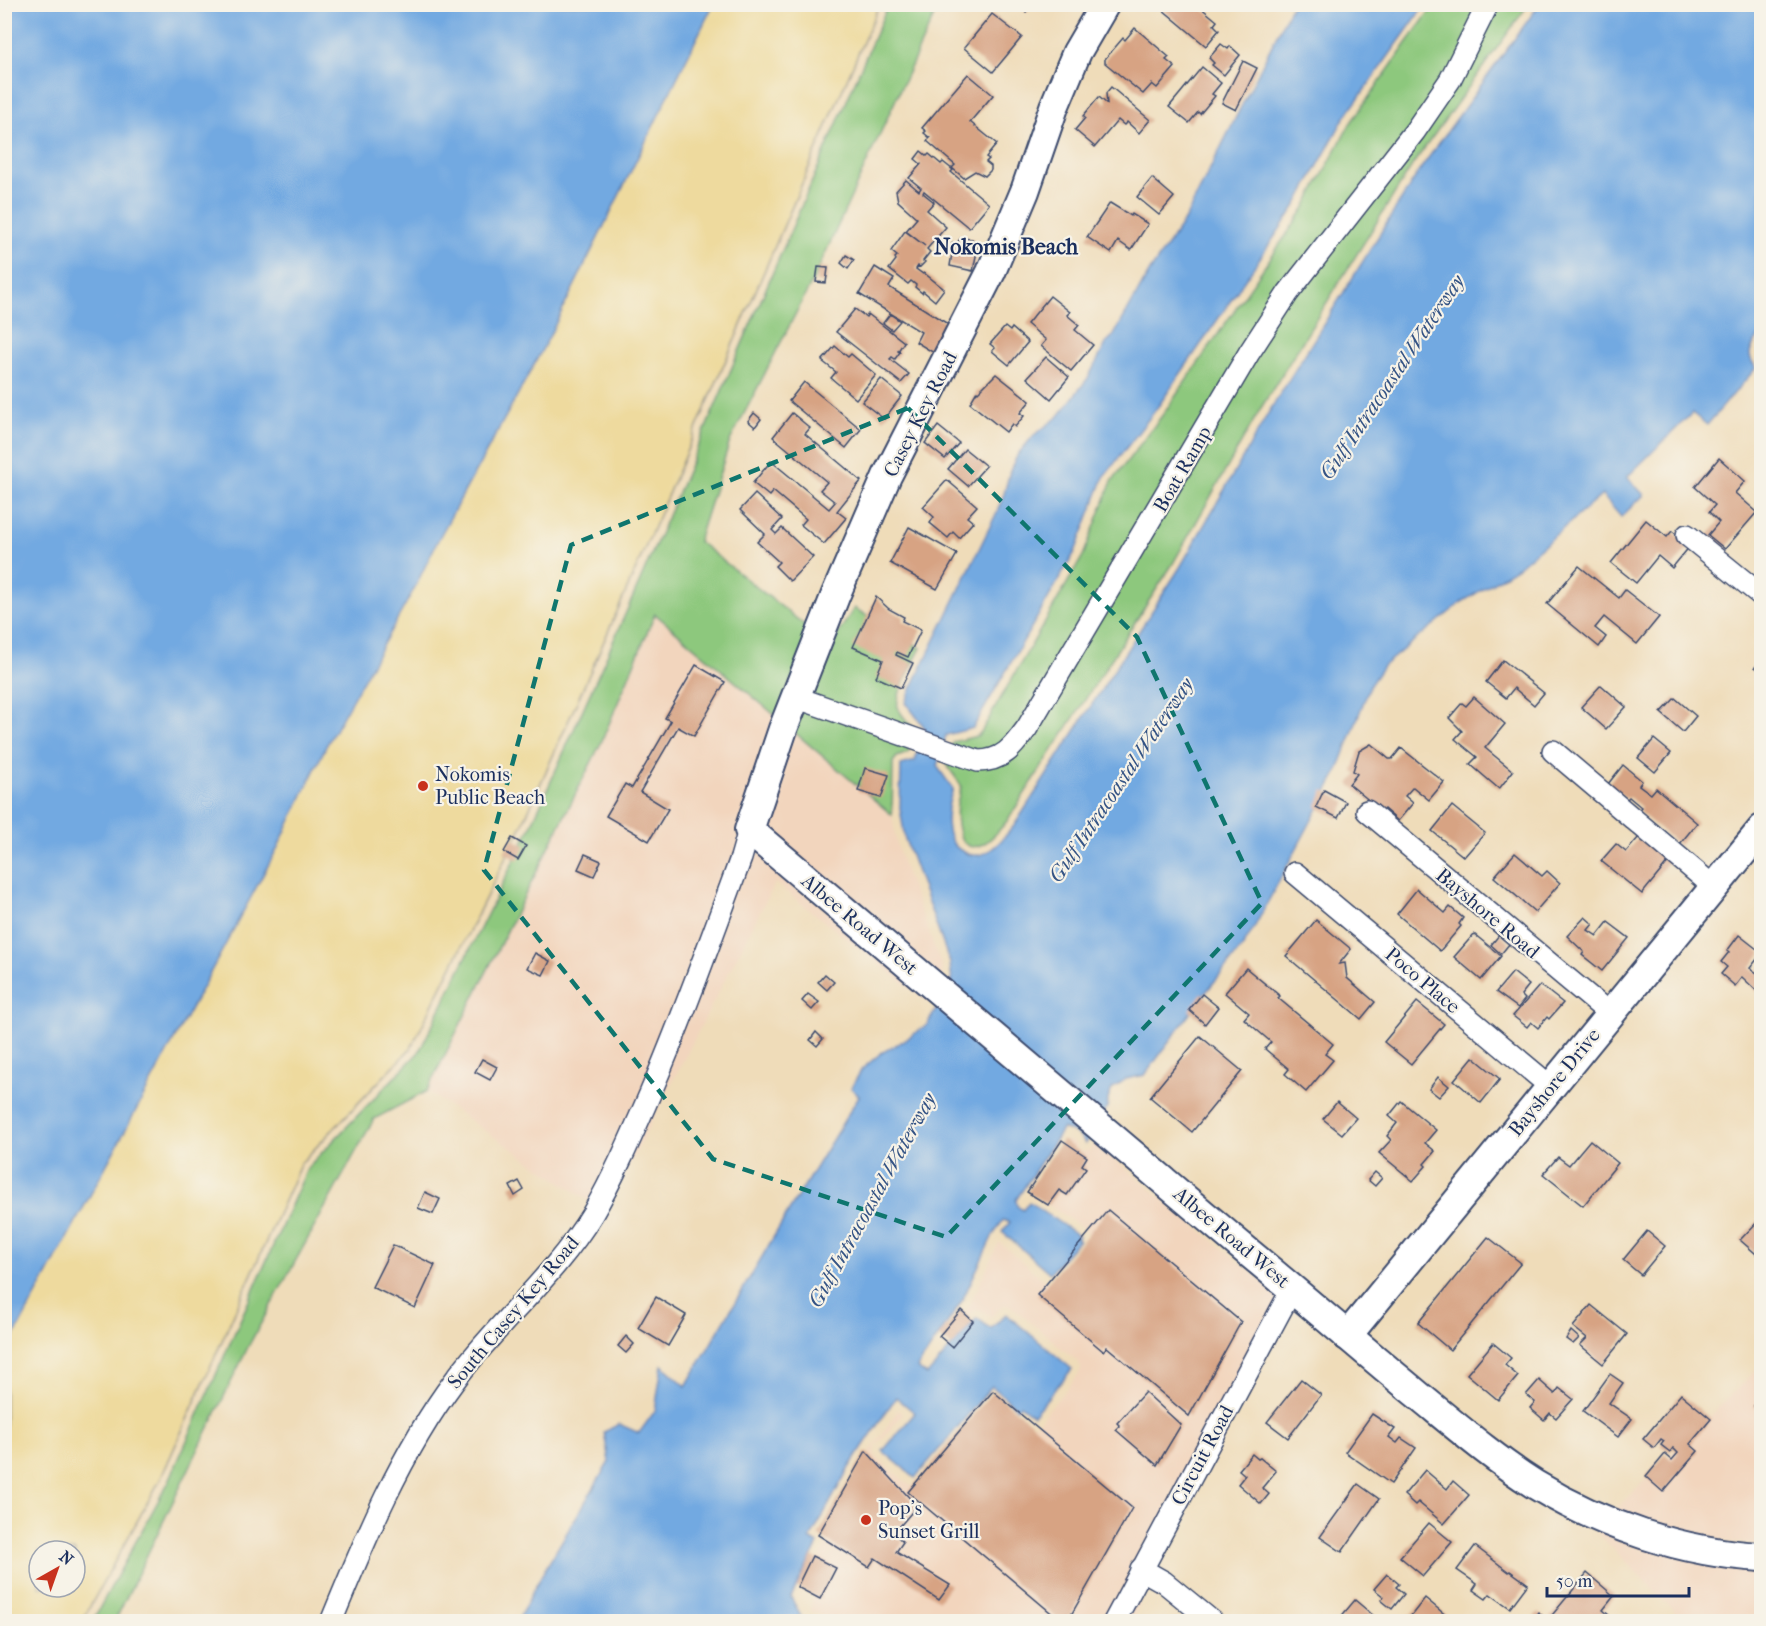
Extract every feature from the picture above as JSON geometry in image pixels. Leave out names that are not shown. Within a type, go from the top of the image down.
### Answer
[{"type":"street","name":"Casey Key Road","points":[[749,830],[795,698],[887,476],[991,272],[1025,191],[1058,96],[1077,52],[1105,4]]},
{"type":"street","name":"Boat Ramp","points":[[795,698],[978,761],[991,761],[1002,756],[1016,744],[1260,336],[1288,293],[1433,105],[1450,80],[1488,4]]},
{"type":"street","points":[[1687,535],[1761,596]]},
{"type":"street","points":[[1553,751],[1714,887]]},
{"type":"street","name":"Bayshore Road","points":[[1367,811],[1610,1014]]},
{"type":"street","name":"Bayshore Drive","points":[[1347,1336],[1761,829]]},
{"type":"street","name":"Albee Road West","points":[[749,830],[1347,1336],[1503,1462],[1535,1484],[1573,1505],[1618,1525],[1712,1551],[1759,1553]]},
{"type":"street","name":"South Casey Key Road","points":[[331,1622],[357,1558],[380,1510],[439,1401],[490,1337],[550,1273],[571,1246],[624,1155],[680,1025],[749,830]]},
{"type":"street","name":"Poco Place","points":[[1295,873],[1551,1087]]},
{"type":"street","name":"Circuit Road","points":[[1114,1622],[1292,1289]]},
{"type":"street","points":[[1141,1569],[1164,1582],[1213,1622]]},
{"type":"highlighted area","points":[[908,408],[1137,637],[1262,903],[946,1237],[713,1159],[484,870],[571,545]]},
{"type":"shaded area","points":[[656,614],[777,717],[740,825],[735,832],[932,999],[929,1003],[775,883],[605,1212],[427,1091],[601,743]]},
{"type":"shaded area","points":[[793,731],[892,815],[903,865],[942,966],[943,979],[761,825]]},
{"type":"shaded area","points":[[1066,1140],[1075,1144],[1082,1152],[1090,1150],[1095,1143],[1286,1301],[1154,1556],[1133,1621],[838,1622],[810,1611],[821,1556],[826,1544],[825,1538],[858,1470],[898,1410],[903,1414],[876,1446],[874,1454],[914,1487],[1029,1424],[1039,1421],[1078,1375],[1081,1369],[1078,1362],[1010,1305],[1002,1306],[991,1317],[981,1310],[973,1311],[943,1345],[970,1304],[999,1242],[1044,1280],[1050,1282],[1088,1235],[1086,1230],[1030,1193]]},
{"type":"shaded area","points":[[1761,1365],[1761,1546],[1715,1540],[1614,1511]]},
{"type":"shaded area","points":[[1595,1530],[1761,1567],[1761,1621],[1684,1621]]},
{"type":"green space","points":[[888,5],[939,5],[814,278],[730,441],[698,541],[811,630],[777,717],[655,614],[601,743],[427,1091],[374,1119],[249,1345],[115,1621],[92,1622],[169,1481],[308,1167],[419,1052],[531,826],[640,581]]},
{"type":"green space","points":[[1434,5],[1528,5],[1413,164],[1261,408],[1172,565],[1007,821],[987,842],[974,847],[968,845],[963,841],[957,827],[957,803],[961,785],[946,764],[953,742],[977,736],[981,732],[1083,556],[1112,481],[1164,413],[1304,209],[1350,124]]},
{"type":"green space","points":[[854,608],[921,648],[899,694],[898,707],[916,731],[908,753],[897,757],[893,762],[892,815],[793,731],[831,645]]},
{"type":"sand","name":"Nokomis Public Beach","points":[[713,5],[879,5],[632,578],[523,823],[411,1048],[301,1163],[161,1478],[82,1621],[5,1622],[5,1353],[278,847],[325,748],[413,591],[439,538],[548,339]]},
{"type":"water","points":[[5,4],[713,5],[548,339],[439,538],[413,591],[325,748],[278,847],[5,1353]]},
{"type":"water","name":"Gulf Intracoastal Waterway","points":[[1292,5],[1425,5],[1343,120],[1297,204],[1157,408],[1104,477],[1075,552],[973,728],[946,735],[937,766],[953,789],[947,824],[952,841],[957,847],[971,855],[983,854],[998,844],[1014,826],[1179,569],[1269,412],[1421,168],[1539,5],[1761,5],[1762,332],[1750,353],[1756,368],[1707,425],[1692,413],[1627,477],[1644,495],[1621,517],[1602,495],[1518,567],[1462,602],[1383,666],[1370,685],[1337,773],[1243,946],[1145,1075],[1126,1079],[1112,1089],[1107,1108],[1085,1144],[1079,1135],[1063,1128],[1016,1200],[1017,1206],[1023,1210],[1029,1202],[1079,1236],[1077,1238],[1079,1240],[1050,1273],[1002,1232],[1010,1222],[1003,1220],[992,1237],[962,1301],[917,1368],[927,1375],[977,1318],[991,1329],[1006,1314],[1072,1369],[1033,1415],[1020,1405],[1017,1408],[992,1386],[915,1478],[883,1451],[915,1413],[896,1397],[850,1466],[810,1539],[818,1544],[791,1597],[803,1621],[517,1622],[541,1576],[609,1462],[604,1432],[619,1424],[639,1433],[655,1411],[662,1365],[686,1386],[859,1096],[851,1088],[862,1069],[881,1053],[927,1025],[952,982],[950,963],[905,839],[900,808],[901,765],[915,761],[925,728],[906,703],[997,512],[1018,454],[1034,435],[1059,416],[1088,378],[1150,271],[1184,221]]},
{"type":"building","points":[[1017,4],[1033,4],[1026,12]]},
{"type":"building","points":[[1156,4],[1200,4],[1199,6],[1217,21],[1214,25],[1219,30],[1206,46]]},
{"type":"building","points":[[992,14],[1022,37],[993,72],[964,48]]},
{"type":"building","points":[[1135,28],[1169,57],[1166,60],[1175,67],[1157,88],[1152,84],[1143,94],[1105,63],[1105,59],[1123,38],[1125,40]]},
{"type":"building","points":[[1221,44],[1228,49],[1230,46],[1240,55],[1224,75],[1212,65],[1214,63],[1209,58]]},
{"type":"building","points":[[1243,61],[1257,68],[1236,110],[1222,103]]},
{"type":"building","points":[[1202,67],[1221,83],[1212,94],[1215,96],[1189,123],[1169,107]]},
{"type":"building","points":[[968,74],[993,95],[970,122],[997,144],[986,157],[989,159],[986,162],[991,166],[991,170],[985,176],[975,171],[964,178],[952,168],[955,165],[927,141],[930,138],[922,128]]},
{"type":"building","points":[[1111,87],[1150,120],[1139,133],[1127,122],[1124,125],[1118,120],[1095,147],[1075,130],[1099,97],[1107,104],[1106,93]]},
{"type":"building","points":[[921,151],[927,156],[929,154],[941,164],[943,162],[953,170],[951,172],[989,204],[969,228],[924,191],[923,193],[934,202],[927,210],[946,227],[927,249],[930,252],[923,261],[925,262],[916,269],[944,289],[935,301],[923,291],[922,293],[911,281],[908,284],[889,269],[897,256],[891,251],[905,231],[925,246],[906,231],[917,218],[898,201],[896,191],[906,180],[919,191],[921,188],[909,178],[921,164],[915,159]]},
{"type":"building","points":[[1152,178],[1174,197],[1159,215],[1137,197]]},
{"type":"building","points":[[1110,203],[1148,224],[1131,250],[1118,241],[1111,253],[1087,237]]},
{"type":"building","points":[[961,238],[972,239],[978,246],[973,271],[950,266],[953,247],[951,245],[953,243],[955,245]]},
{"type":"building","points":[[846,255],[854,260],[848,269],[841,263]]},
{"type":"building","points":[[818,267],[828,268],[826,283],[816,282]]},
{"type":"building","points":[[875,267],[894,279],[889,287],[951,326],[934,353],[916,342],[921,332],[859,294]]},
{"type":"building","points":[[1050,296],[1070,312],[1067,315],[1079,325],[1075,330],[1093,345],[1071,371],[1041,346],[1046,340],[1027,324]]},
{"type":"building","points":[[855,309],[866,317],[868,314],[904,342],[895,359],[892,357],[890,359],[909,374],[901,383],[836,332]]},
{"type":"building","points":[[890,314],[900,321],[892,330],[883,323]]},
{"type":"building","points":[[1005,327],[1010,331],[1012,328],[1028,342],[1009,365],[992,351],[995,348],[990,344]]},
{"type":"building","points":[[835,346],[848,357],[851,354],[876,375],[856,399],[831,378],[836,372],[822,361]]},
{"type":"building","points":[[1046,357],[1069,377],[1051,399],[1027,378]]},
{"type":"building","points":[[996,374],[1030,401],[1020,413],[1024,416],[1015,427],[1012,424],[1006,432],[970,403],[977,391]]},
{"type":"building","points":[[881,379],[902,396],[884,419],[862,402]]},
{"type":"building","points":[[804,382],[861,429],[846,448],[789,401]]},
{"type":"building","points":[[754,413],[761,419],[755,427],[748,421]]},
{"type":"building","points":[[792,413],[810,428],[805,434],[861,481],[837,511],[846,518],[824,544],[801,525],[806,519],[773,491],[769,496],[753,483],[771,461],[829,509],[835,502],[820,490],[827,482],[773,437]]},
{"type":"building","points":[[938,426],[959,443],[945,459],[925,443]]},
{"type":"building","points":[[965,449],[986,466],[968,486],[948,469]]},
{"type":"building","points":[[1719,458],[1745,481],[1735,493],[1757,512],[1725,549],[1708,535],[1719,522],[1709,512],[1715,505],[1695,487]]},
{"type":"building","points":[[947,480],[977,506],[967,517],[973,522],[959,538],[953,532],[948,538],[930,523],[934,517],[923,507]]},
{"type":"building","points":[[755,494],[782,519],[772,530],[776,534],[782,528],[813,557],[790,581],[775,566],[779,562],[757,542],[765,534],[740,510]]},
{"type":"building","points":[[1646,520],[1667,537],[1672,531],[1690,546],[1672,568],[1658,556],[1636,583],[1611,563]]},
{"type":"building","points":[[909,527],[957,554],[937,589],[890,563]]},
{"type":"building","points":[[1579,566],[1619,598],[1625,590],[1659,617],[1637,644],[1604,617],[1595,628],[1606,637],[1599,647],[1547,604]]},
{"type":"building","points":[[876,597],[889,609],[904,617],[902,621],[921,630],[908,657],[897,652],[896,655],[913,663],[901,688],[876,677],[883,660],[853,647]]},
{"type":"building","points":[[1762,659],[1762,672],[1755,667]]},
{"type":"building","points":[[1503,660],[1544,693],[1534,705],[1514,688],[1506,698],[1486,682]]},
{"type":"building","points":[[696,665],[725,682],[694,736],[678,727],[640,792],[668,809],[649,841],[606,816],[625,784],[632,788],[671,721],[665,718]]},
{"type":"building","points":[[1601,685],[1626,707],[1606,729],[1581,707]]},
{"type":"building","points":[[1474,697],[1505,724],[1485,748],[1513,771],[1499,789],[1470,764],[1477,757],[1455,739],[1462,731],[1449,718],[1462,703],[1466,706]]},
{"type":"building","points":[[1675,698],[1696,716],[1683,732],[1661,713]]},
{"type":"building","points":[[1654,739],[1671,753],[1655,772],[1638,758]]},
{"type":"building","points":[[1371,744],[1389,759],[1392,759],[1401,748],[1444,782],[1429,800],[1413,787],[1405,796],[1413,803],[1398,821],[1349,784],[1357,774],[1353,771],[1359,751]]},
{"type":"building","points":[[1623,765],[1642,781],[1639,785],[1651,794],[1656,788],[1697,823],[1679,845],[1638,811],[1641,807],[1608,784]]},
{"type":"building","points":[[865,768],[889,775],[881,798],[858,791]]},
{"type":"building","points":[[1324,790],[1346,802],[1338,818],[1316,807]]},
{"type":"building","points":[[1452,806],[1485,833],[1464,857],[1432,831]]},
{"type":"building","points":[[1639,837],[1669,861],[1642,894],[1601,861],[1616,844],[1626,852]]},
{"type":"building","points":[[512,838],[526,846],[518,860],[504,852]]},
{"type":"building","points":[[1515,853],[1542,876],[1547,871],[1560,883],[1535,912],[1494,877]]},
{"type":"building","points":[[585,854],[601,861],[594,876],[578,869]]},
{"type":"building","points":[[1417,889],[1445,913],[1450,907],[1463,918],[1459,924],[1461,926],[1440,951],[1397,914]]},
{"type":"building","points":[[1585,917],[1593,924],[1588,930],[1597,936],[1608,922],[1629,938],[1602,971],[1582,955],[1584,952],[1567,936]]},
{"type":"building","points":[[1316,920],[1351,949],[1339,964],[1345,963],[1347,978],[1375,1002],[1361,1019],[1286,956]]},
{"type":"building","points":[[1474,934],[1501,956],[1481,980],[1454,957]]},
{"type":"building","points":[[1500,934],[1510,943],[1501,954],[1491,945]]},
{"type":"building","points":[[1739,935],[1762,953],[1750,968],[1757,973],[1762,967],[1762,996],[1742,977],[1735,986],[1721,974],[1727,967],[1721,962]]},
{"type":"building","points":[[535,953],[550,961],[543,975],[527,968]]},
{"type":"building","points":[[1246,968],[1333,1044],[1325,1054],[1333,1060],[1306,1092],[1285,1074],[1289,1069],[1265,1049],[1271,1042],[1244,1019],[1249,1013],[1225,993]]},
{"type":"building","points":[[1513,972],[1529,985],[1521,995],[1525,999],[1518,1008],[1496,992]]},
{"type":"building","points":[[825,974],[834,982],[827,990],[818,982]]},
{"type":"building","points":[[1540,985],[1563,1003],[1538,1028],[1531,1022],[1527,1027],[1513,1016]]},
{"type":"building","points":[[808,994],[819,1002],[812,1010],[802,1001]]},
{"type":"building","points":[[1202,994],[1218,1007],[1205,1024],[1189,1010]]},
{"type":"building","points":[[1417,1002],[1444,1024],[1411,1064],[1384,1042]]},
{"type":"building","points":[[816,1032],[823,1039],[817,1046],[810,1040]]},
{"type":"building","points":[[1200,1036],[1242,1071],[1192,1132],[1150,1097]]},
{"type":"building","points":[[1473,1057],[1500,1079],[1481,1103],[1454,1080]]},
{"type":"building","points":[[482,1059],[497,1067],[490,1080],[475,1072]]},
{"type":"building","points":[[1438,1077],[1449,1086],[1439,1097],[1429,1089]]},
{"type":"building","points":[[1401,1101],[1436,1130],[1425,1143],[1435,1151],[1413,1181],[1379,1153],[1391,1140],[1387,1136],[1397,1123],[1389,1116]]},
{"type":"building","points":[[1337,1102],[1356,1118],[1342,1134],[1323,1119]]},
{"type":"building","points":[[1062,1140],[1087,1157],[1082,1165],[1086,1168],[1067,1195],[1059,1190],[1048,1205],[1027,1192]]},
{"type":"building","points":[[1590,1140],[1618,1163],[1583,1206],[1543,1174],[1558,1157],[1569,1165]]},
{"type":"building","points":[[1375,1172],[1382,1178],[1375,1186],[1368,1180]]},
{"type":"building","points":[[519,1181],[524,1190],[515,1196],[510,1186]]},
{"type":"building","points":[[425,1192],[440,1199],[433,1214],[418,1208]]},
{"type":"building","points":[[1108,1210],[1241,1322],[1189,1416],[1107,1347],[1103,1351],[1037,1295]]},
{"type":"building","points":[[1762,1217],[1762,1259],[1740,1240]]},
{"type":"building","points":[[1647,1231],[1665,1246],[1641,1275],[1623,1260]]},
{"type":"building","points":[[1488,1237],[1521,1263],[1450,1350],[1418,1323]]},
{"type":"building","points":[[393,1245],[435,1265],[415,1308],[372,1287]]},
{"type":"building","points":[[656,1297],[686,1315],[668,1346],[638,1328]]},
{"type":"building","points":[[1591,1305],[1627,1334],[1603,1364],[1580,1345],[1587,1338],[1573,1327]]},
{"type":"building","points":[[961,1310],[973,1321],[952,1347],[939,1336]]},
{"type":"building","points":[[1571,1331],[1579,1338],[1573,1344],[1566,1339]]},
{"type":"building","points":[[626,1336],[634,1344],[626,1353],[618,1346]]},
{"type":"building","points":[[1493,1343],[1511,1358],[1505,1365],[1518,1376],[1498,1400],[1467,1374]]},
{"type":"building","points":[[1610,1374],[1623,1383],[1609,1403],[1632,1419],[1618,1437],[1583,1411]]},
{"type":"building","points":[[1301,1379],[1321,1395],[1288,1438],[1267,1422]]},
{"type":"building","points":[[1539,1380],[1555,1394],[1559,1388],[1573,1399],[1556,1418],[1550,1413],[1544,1420],[1530,1408],[1535,1402],[1526,1395]]},
{"type":"building","points":[[993,1391],[1132,1508],[1067,1622],[1062,1622],[908,1492]]},
{"type":"building","points":[[1145,1392],[1181,1425],[1157,1465],[1116,1430],[1120,1426],[1117,1423]]},
{"type":"building","points":[[1681,1394],[1711,1419],[1690,1444],[1698,1451],[1663,1492],[1646,1477],[1665,1454],[1672,1460],[1678,1453],[1673,1448],[1670,1452],[1661,1445],[1664,1441],[1661,1439],[1654,1448],[1643,1439]]},
{"type":"building","points":[[1762,1397],[1762,1412],[1754,1406]]},
{"type":"building","points":[[1372,1414],[1395,1429],[1389,1437],[1397,1443],[1401,1438],[1416,1448],[1391,1484],[1345,1452]]},
{"type":"building","name":"Pop's Sunset Grill","points":[[866,1451],[917,1506],[894,1533],[903,1542],[896,1552],[950,1585],[939,1600],[875,1558],[869,1567],[818,1535]]},
{"type":"building","points":[[1252,1454],[1276,1471],[1262,1488],[1269,1494],[1261,1504],[1238,1484],[1245,1475],[1239,1470]]},
{"type":"building","points":[[1425,1470],[1447,1489],[1453,1481],[1469,1495],[1444,1524],[1418,1502],[1415,1505],[1404,1495]]},
{"type":"building","points":[[1358,1484],[1379,1499],[1342,1552],[1320,1537]]},
{"type":"building","points":[[1429,1523],[1452,1542],[1423,1576],[1400,1557]]},
{"type":"building","points":[[1475,1546],[1528,1584],[1510,1608],[1490,1594],[1486,1599],[1473,1590],[1477,1584],[1457,1570]]},
{"type":"building","points":[[812,1556],[836,1568],[820,1599],[797,1587]]},
{"type":"building","points":[[1587,1573],[1614,1596],[1603,1610],[1611,1617],[1608,1622],[1598,1622],[1594,1619],[1592,1622],[1530,1622],[1538,1612],[1548,1620]]},
{"type":"building","points":[[1387,1574],[1399,1584],[1396,1587],[1404,1594],[1392,1609],[1381,1600],[1384,1597],[1374,1589]]},
{"type":"building","points":[[1425,1598],[1454,1622],[1415,1622],[1410,1617]]},
{"type":"building","points":[[1355,1600],[1381,1622],[1342,1622],[1339,1619]]},
{"type":"place","name":"Nokomis Public Beach","points":[[423,786]]},
{"type":"place","name":"Pop's Sunset Grill","points":[[866,1520]]},
{"type":"district","name":"Nokomis Beach","points":[[1006,246]]}]
